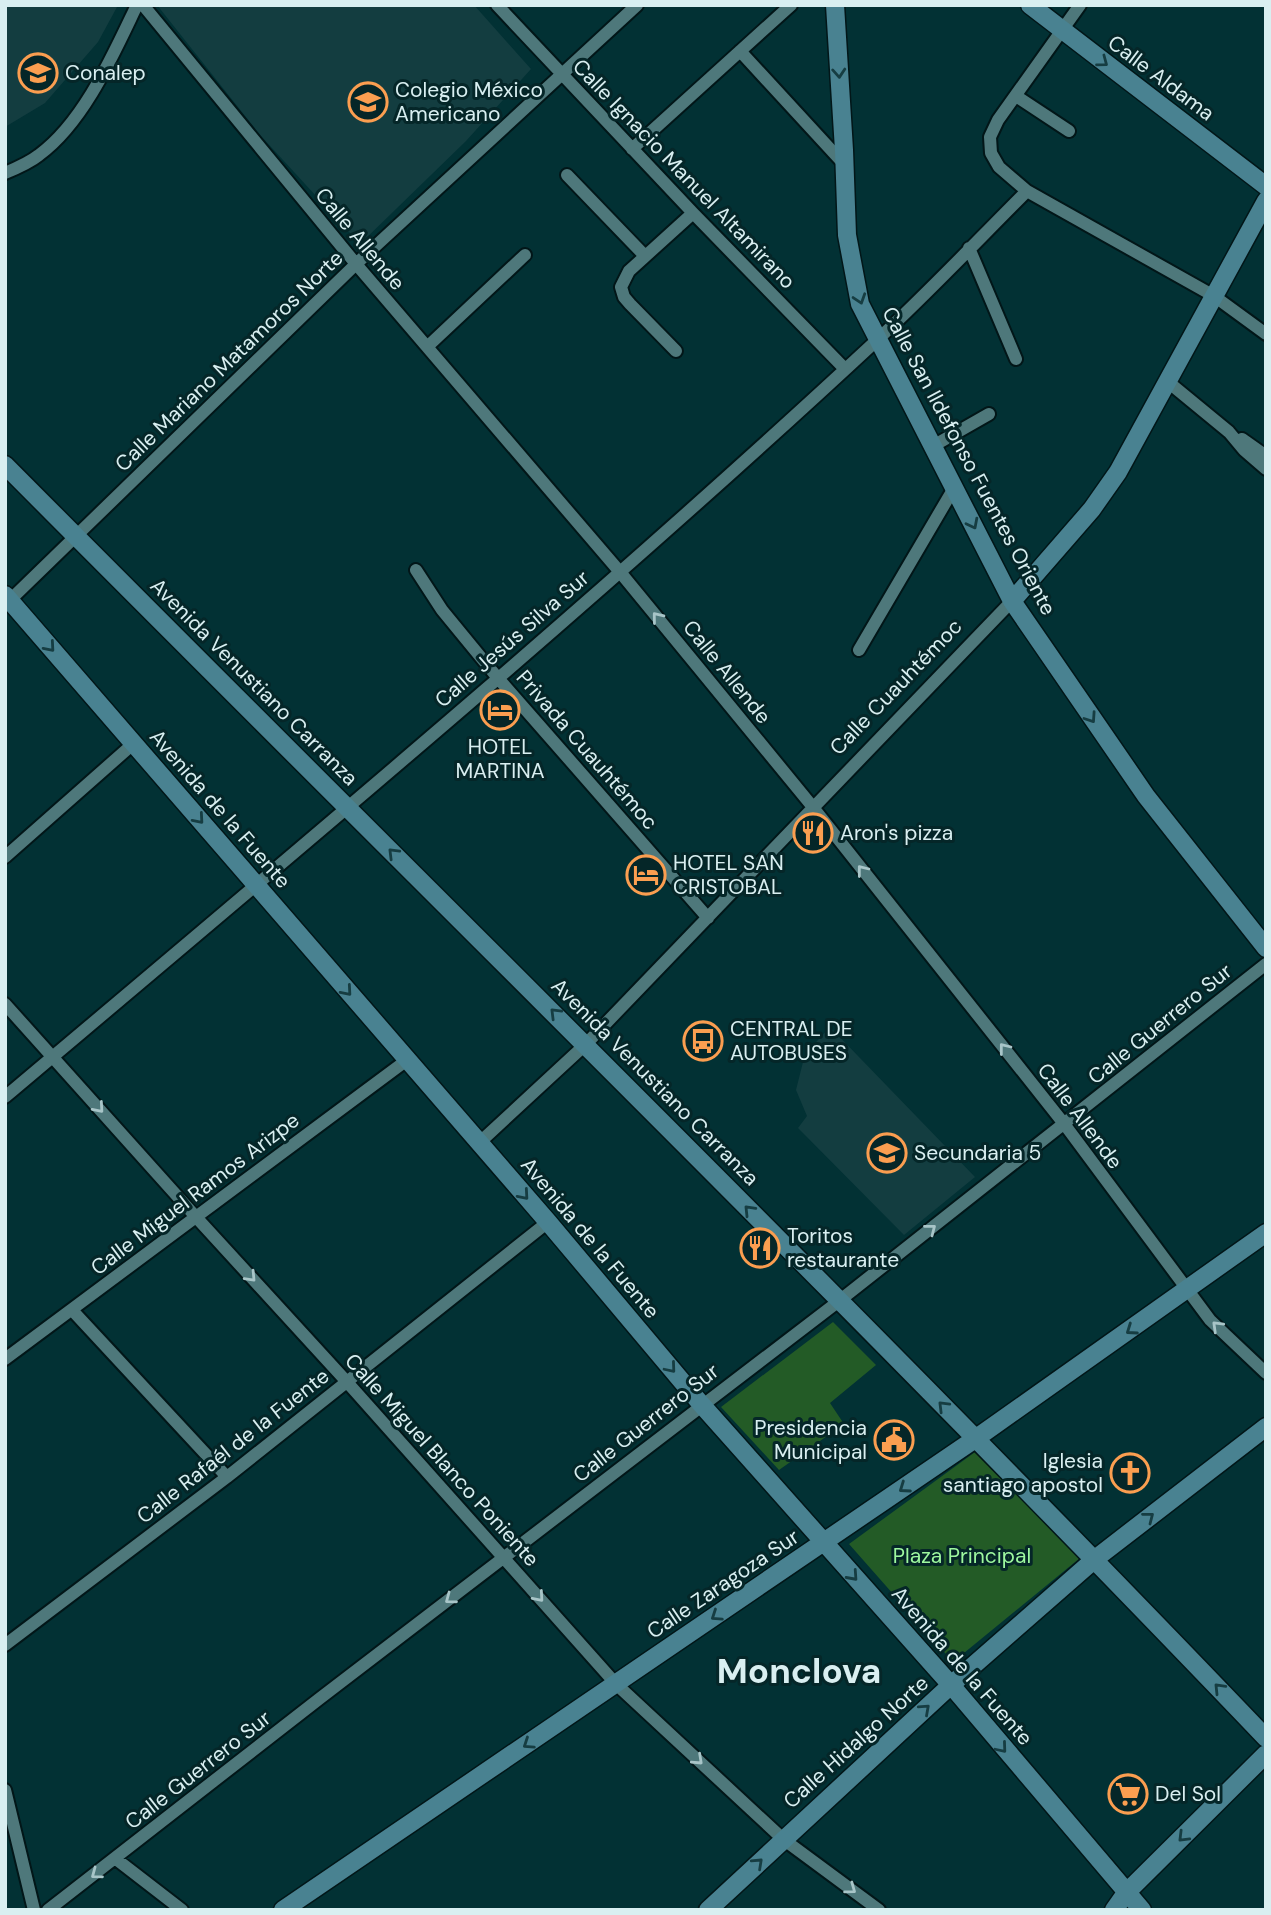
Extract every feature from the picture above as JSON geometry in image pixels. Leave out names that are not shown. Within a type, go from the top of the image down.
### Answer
[{"type":"street","points":[[5,173],[39,155],[80,110],[103,77],[137,5]]},
{"type":"street","name":"Calle Allende","points":[[144,5],[356,264],[620,572],[812,806],[1065,1125],[1186,1291],[1210,1320],[1266,1373]]},
{"type":"street","name":"Calle Ignacio Manuel Altamirano","points":[[497,5],[845,369]]},
{"type":"street","name":"Calle Mariano Matamoros Norte","points":[[7,600],[356,264],[637,5]]},
{"type":"street","points":[[632,149],[790,5]]},
{"type":"street","name":"Calle San Ildefonso Fuentes Oriente","points":[[835,5],[847,235],[860,304],[1012,601],[1146,796],[1266,948]]},
{"type":"street","name":"Calle Aldama","points":[[1030,5],[1266,186]]},
{"type":"street","points":[[1080,5],[998,120],[990,137],[991,153],[999,167],[1027,191],[1213,296],[1266,334]]},
{"type":"street","points":[[740,51],[844,164]]},
{"type":"street","points":[[1016,96],[1069,131]]},
{"type":"street","points":[[567,175],[645,256]]},
{"type":"street","name":"Calle Jesús Silva Sur","points":[[5,1097],[256,886],[620,572],[878,339],[1027,191]]},
{"type":"street","name":"Calle Cuauhtémoc","points":[[479,1143],[586,1044],[708,918],[812,806],[1012,601],[1092,509],[1111,481],[1266,201]]},
{"type":"street","points":[[676,351],[624,297],[621,287],[623,280],[645,256],[693,213]]},
{"type":"street","points":[[969,248],[1016,359]]},
{"type":"street","points":[[427,347],[525,255]]},
{"type":"street","points":[[1167,381],[1229,432],[1266,456]]},
{"type":"street","points":[[933,446],[989,414]]},
{"type":"street","points":[[1229,432],[1244,450],[1266,469]]},
{"type":"street","name":"Avenida Venustiano Carranza","points":[[5,465],[586,1044],[1095,1559],[1266,1738]]},
{"type":"street","points":[[859,650],[954,488]]},
{"type":"street","name":"Privada Cuauhtémoc","points":[[416,570],[442,610],[497,677],[708,918]]},
{"type":"street","name":"Avenida de la Fuente","points":[[7,600],[548,1222],[701,1404],[951,1685],[1142,1910]]},
{"type":"street","points":[[5,857],[134,744]]},
{"type":"street","name":"Calle Guerrero Sur","points":[[48,1910],[701,1404],[839,1301],[1266,964]]},
{"type":"street","name":"Calle Miguel Blanco Poniente","points":[[5,1004],[347,1382],[616,1685],[783,1839],[879,1910]]},
{"type":"street","name":"Calle Miguel Ramos Arizpe","points":[[5,1359],[407,1060]]},
{"type":"street","name":"Calle Rafaél de la Fuente","points":[[5,1645],[227,1477],[548,1222]]},
{"type":"street","name":"Calle Zaragoza Sur","points":[[283,1910],[823,1543],[1266,1233]]},
{"type":"street","points":[[72,1310],[227,1477]]},
{"type":"street","name":"Calle Hidalgo Norte","points":[[708,1910],[951,1685],[1095,1559],[1266,1427]]},
{"type":"street","points":[[1114,1910],[1126,1893],[1266,1754]]},
{"type":"street","points":[[5,1790],[34,1910]]},
{"type":"street","points":[[116,1859],[182,1910]]},
{"type":"shaded area","name":"Conalep","points":[[5,5],[117,7],[98,42],[45,103],[5,127]]},
{"type":"shaded area","name":"Colegio México Americano","points":[[157,5],[474,5],[531,69],[466,141],[360,244],[261,136]]},
{"type":"shaded area","name":"Secundaria 5","points":[[830,1027],[975,1177],[904,1235],[798,1128],[807,1116],[796,1090],[805,1054]]},
{"type":"green space","points":[[833,1322],[876,1365],[830,1403],[844,1424],[779,1470],[721,1407]]},
{"type":"green space","name":"Plaza Principal","points":[[975,1452],[1080,1558],[953,1662],[849,1544]]},
{"type":"place","name":"Conalep","points":[[38,73]]},
{"type":"place","name":"Colegio México Americano","points":[[368,102]]},
{"type":"place","name":"HOTEL MARTINA","points":[[500,710]]},
{"type":"place","name":"Aron's pizza","points":[[813,833]]},
{"type":"place","name":"HOTEL SAN CRISTOBAL","points":[[646,875]]},
{"type":"place","name":"CENTRAL DE AUTOBUSES","points":[[703,1041]]},
{"type":"place","name":"Secundaria 5","points":[[887,1153]]},
{"type":"place","name":"Toritos restaurante","points":[[760,1248]]},
{"type":"place","name":"Presidencia Municipal","points":[[894,1440]]},
{"type":"place","name":"Iglesia santiago apostol","points":[[1130,1473]]},
{"type":"place","name":"Del Sol","points":[[1128,1794]]},
{"type":"district","name":"Monclova","points":[[799,1671]]}]
